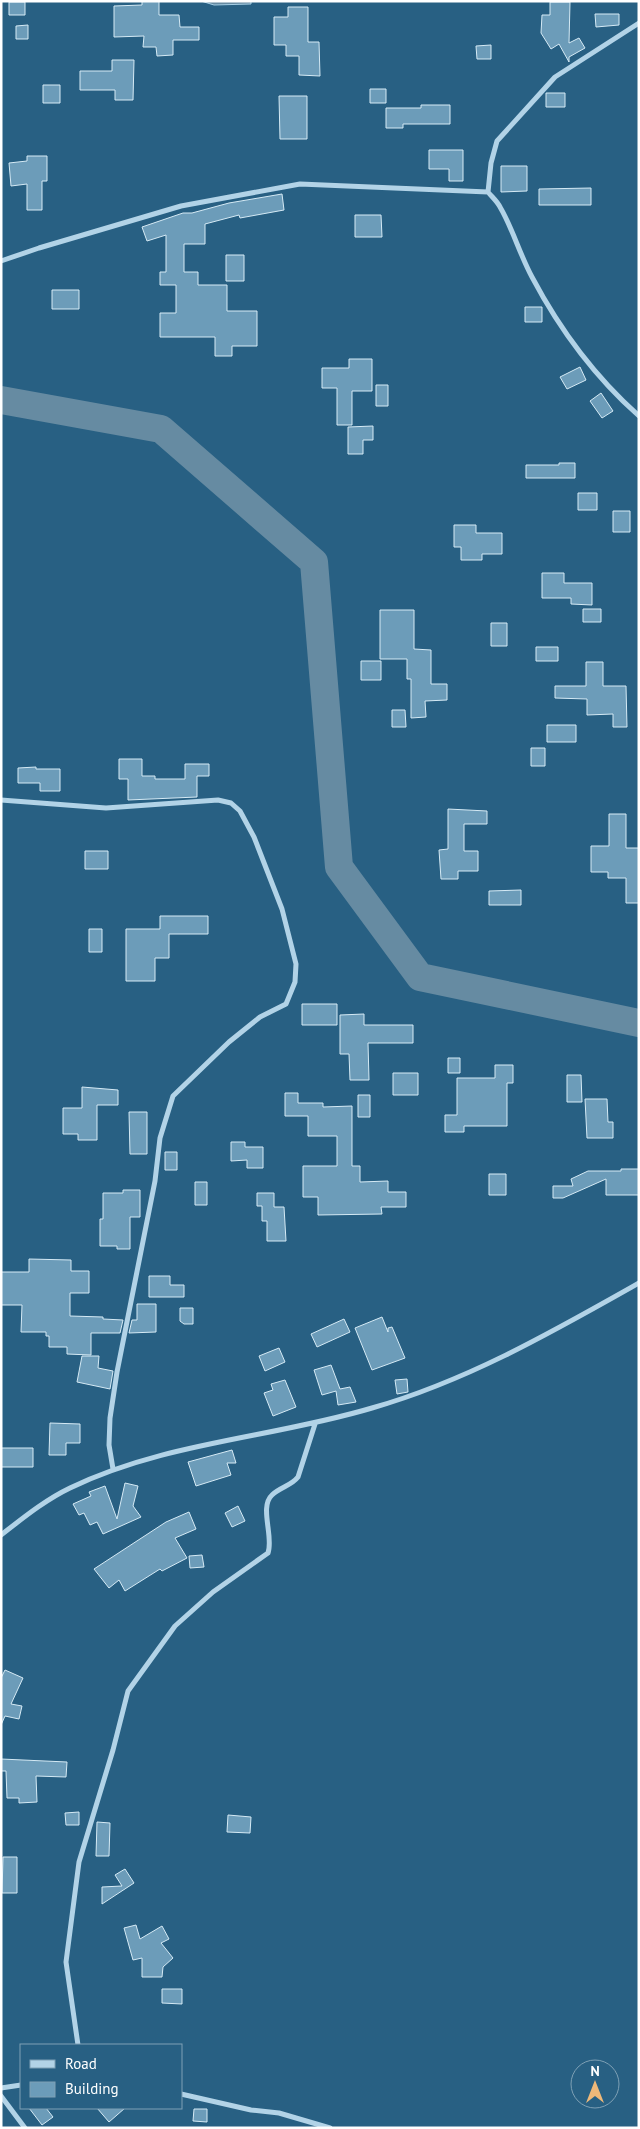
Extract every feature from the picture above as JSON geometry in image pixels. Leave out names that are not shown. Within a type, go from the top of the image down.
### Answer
[{"type":"street","points":[[639,23],[555,77],[496,141],[491,162],[488,192],[500,206],[530,274],[553,316],[584,360],[620,399],[639,416]]},
{"type":"street","points":[[1,261],[48,245],[181,206],[300,184],[488,192]]},
{"type":"street","points":[[1,800],[106,808],[218,800],[231,804],[240,810],[254,837],[282,909],[296,964],[296,982],[286,1004],[260,1017],[228,1042],[173,1096],[160,1138],[155,1181],[117,1372],[110,1427],[113,1469]]},
{"type":"street","points":[[1,1535],[37,1508],[67,1489],[113,1469],[182,1450],[256,1434],[315,1424],[373,1408],[460,1376],[541,1338],[639,1283]]},
{"type":"street","points":[[78,2044],[66,1962],[79,1862],[113,1750],[128,1691],[175,1626],[213,1592],[268,1554],[271,1545],[267,1513],[268,1502],[272,1495],[293,1483],[298,1477],[315,1424]]},
{"type":"street","points":[[1,2088],[20,2085]]},
{"type":"street","points":[[182,2094],[251,2110],[279,2112],[330,2128]]},
{"type":"street","points":[[1,2096],[24,2128]]},
{"type":"water","points":[[201,1],[251,1],[251,4],[214,5]]},
{"type":"building","points":[[142,1],[159,1],[159,15],[179,15],[180,27],[199,27],[199,40],[173,40],[173,55],[157,56],[156,47],[143,47],[144,36],[114,37],[114,6],[142,5]]},
{"type":"building","points":[[9,2],[25,2],[25,15],[9,15]]},
{"type":"building","points":[[550,2],[570,2],[569,43],[579,38],[585,48],[569,57],[569,62],[559,44],[551,49],[541,33],[542,15],[550,15]]},
{"type":"building","points":[[288,7],[308,7],[308,42],[319,42],[320,76],[299,75],[299,56],[286,56],[286,45],[274,45],[274,17],[288,17]]},
{"type":"building","points":[[595,14],[619,14],[619,25],[596,27]]},
{"type":"building","points":[[28,25],[28,39],[16,39],[16,26]]},
{"type":"building","points":[[491,45],[491,59],[477,59],[476,46]]},
{"type":"building","points":[[112,60],[134,60],[133,100],[115,100],[115,90],[80,90],[80,71],[112,71]]},
{"type":"building","points":[[43,85],[60,85],[60,103],[43,103]]},
{"type":"building","points":[[370,89],[386,89],[386,103],[370,103]]},
{"type":"building","points":[[546,93],[565,93],[565,107],[546,107]]},
{"type":"building","points":[[279,96],[307,96],[307,139],[280,139]]},
{"type":"building","points":[[421,105],[450,105],[450,124],[403,124],[403,128],[386,128],[386,108],[421,108]]},
{"type":"building","points":[[429,150],[463,150],[463,181],[449,181],[449,169],[429,169]]},
{"type":"building","points":[[27,156],[47,156],[47,181],[42,181],[42,210],[27,210],[27,184],[11,186],[9,163],[27,161]]},
{"type":"building","points":[[501,166],[527,166],[527,191],[501,192]]},
{"type":"building","points":[[591,188],[591,205],[539,205],[539,189]]},
{"type":"building","points":[[282,194],[284,210],[240,218],[239,215],[205,224],[205,244],[184,244],[184,272],[198,272],[198,285],[227,285],[227,311],[257,311],[257,346],[232,346],[232,356],[215,356],[215,337],[160,337],[160,313],[176,313],[176,285],[160,285],[160,272],[166,272],[166,235],[147,241],[142,227],[183,213],[192,213],[229,203]]},
{"type":"building","points":[[355,215],[381,215],[382,237],[355,237]]},
{"type":"building","points":[[226,255],[244,255],[244,281],[226,281]]},
{"type":"building","points":[[52,290],[79,290],[79,309],[52,309]]},
{"type":"building","points":[[525,307],[542,307],[542,322],[525,322]]},
{"type":"building","points":[[349,359],[372,359],[372,391],[352,391],[352,425],[337,425],[337,388],[322,388],[322,368],[349,368]]},
{"type":"building","points":[[580,367],[586,380],[567,389],[560,377]]},
{"type":"building","points":[[376,385],[388,385],[388,406],[376,406]]},
{"type":"building","points":[[601,393],[613,411],[602,418],[590,401]]},
{"type":"building","points":[[373,426],[373,440],[363,440],[363,454],[348,454],[348,427]]},
{"type":"building","points":[[559,463],[575,463],[575,478],[526,478],[526,465],[559,465]]},
{"type":"building","points":[[578,493],[597,493],[597,510],[578,510]]},
{"type":"building","points":[[613,511],[630,511],[630,532],[613,532]]},
{"type":"building","points":[[454,525],[476,525],[476,533],[502,533],[502,554],[482,554],[482,560],[461,560],[461,547],[454,547]]},
{"type":"building","points":[[542,573],[564,573],[564,583],[592,583],[592,605],[571,604],[571,598],[542,598]]},
{"type":"building","points":[[583,609],[601,609],[601,622],[583,622]]},
{"type":"building","points":[[380,610],[414,610],[414,649],[431,650],[431,684],[447,684],[447,700],[425,701],[426,717],[411,718],[411,679],[407,679],[407,659],[380,659]]},
{"type":"building","points":[[491,623],[507,623],[507,646],[491,646]]},
{"type":"building","points":[[536,647],[558,647],[558,661],[536,661]]},
{"type":"building","points":[[361,661],[381,661],[381,680],[361,680]]},
{"type":"building","points":[[586,662],[603,662],[603,686],[626,686],[627,727],[613,727],[613,714],[587,715],[587,699],[555,698],[555,686],[586,686]]},
{"type":"building","points":[[392,710],[405,710],[406,727],[392,727]]},
{"type":"building","points":[[547,725],[576,725],[576,742],[547,742]]},
{"type":"building","points":[[531,748],[545,748],[545,766],[531,766]]},
{"type":"building","points":[[119,759],[142,759],[142,776],[155,776],[155,779],[185,779],[185,764],[209,764],[209,776],[197,776],[197,797],[128,800],[128,779],[119,779]]},
{"type":"building","points":[[36,767],[36,769],[60,769],[60,791],[40,791],[40,783],[18,783],[18,768]]},
{"type":"building","points":[[448,809],[487,811],[487,824],[464,824],[464,851],[478,851],[478,871],[458,871],[458,879],[441,879],[439,850],[448,849]]},
{"type":"building","points":[[609,814],[626,814],[626,848],[639,848],[639,903],[626,903],[626,878],[608,878],[608,872],[591,872],[591,846],[609,846]]},
{"type":"building","points":[[85,851],[108,851],[108,869],[85,869]]},
{"type":"building","points":[[521,890],[521,905],[489,905],[489,891]]},
{"type":"building","points":[[160,916],[208,916],[208,934],[169,934],[169,958],[155,958],[155,981],[126,981],[126,929],[160,929]]},
{"type":"building","points":[[89,929],[102,929],[102,952],[89,952]]},
{"type":"building","points":[[302,1004],[337,1004],[337,1025],[302,1025]]},
{"type":"building","points":[[364,1014],[364,1025],[413,1025],[413,1043],[368,1043],[369,1080],[350,1080],[349,1054],[340,1054],[340,1015]]},
{"type":"building","points":[[448,1058],[460,1058],[460,1073],[448,1073]]},
{"type":"building","points":[[495,1065],[513,1065],[513,1083],[507,1083],[507,1126],[464,1126],[464,1132],[445,1132],[445,1115],[457,1115],[457,1078],[495,1078]]},
{"type":"building","points":[[393,1073],[418,1073],[418,1095],[393,1095]]},
{"type":"building","points":[[567,1075],[581,1075],[582,1102],[567,1102]]},
{"type":"building","points":[[82,1087],[118,1090],[118,1105],[97,1105],[97,1140],[78,1140],[78,1134],[63,1134],[63,1108],[82,1108]]},
{"type":"building","points":[[285,1093],[298,1093],[298,1103],[323,1103],[323,1107],[352,1106],[352,1166],[360,1166],[360,1182],[388,1181],[388,1192],[406,1192],[406,1207],[381,1207],[382,1214],[318,1215],[318,1197],[303,1197],[303,1166],[337,1166],[337,1136],[308,1136],[308,1116],[285,1116]]},
{"type":"building","points":[[358,1095],[370,1095],[370,1117],[358,1117]]},
{"type":"building","points":[[585,1099],[607,1099],[608,1122],[613,1122],[613,1138],[587,1138]]},
{"type":"building","points":[[129,1112],[147,1112],[147,1154],[130,1154]]},
{"type":"building","points":[[231,1142],[245,1142],[245,1147],[263,1147],[263,1168],[247,1168],[247,1160],[231,1161]]},
{"type":"building","points":[[165,1152],[177,1152],[177,1170],[165,1170]]},
{"type":"building","points":[[621,1169],[639,1169],[639,1195],[606,1195],[606,1179],[563,1198],[553,1198],[553,1186],[573,1186],[571,1179],[588,1171],[621,1171]]},
{"type":"building","points":[[489,1174],[506,1174],[506,1195],[489,1195]]},
{"type":"building","points":[[195,1182],[207,1182],[207,1205],[195,1205]]},
{"type":"building","points":[[123,1190],[140,1190],[140,1217],[130,1217],[130,1249],[117,1249],[117,1246],[100,1246],[100,1219],[103,1219],[103,1193],[123,1193]]},
{"type":"building","points":[[257,1193],[274,1193],[274,1207],[284,1207],[286,1241],[267,1241],[267,1221],[262,1221],[262,1206],[257,1206]]},
{"type":"building","points":[[29,1259],[71,1260],[71,1271],[89,1271],[89,1293],[70,1293],[70,1316],[123,1320],[120,1333],[91,1333],[91,1355],[67,1354],[67,1347],[49,1347],[49,1336],[46,1336],[46,1332],[21,1332],[22,1305],[1,1305],[1,1272],[29,1272]]},
{"type":"building","points":[[149,1276],[170,1276],[170,1285],[184,1285],[184,1297],[149,1297]]},
{"type":"building","points":[[137,1304],[156,1304],[156,1332],[129,1333],[132,1320],[137,1320]]},
{"type":"building","points":[[180,1308],[193,1308],[193,1324],[184,1324],[180,1321]]},
{"type":"building","points":[[382,1317],[388,1332],[388,1328],[392,1327],[405,1358],[372,1370],[355,1328]]},
{"type":"building","points":[[344,1319],[350,1332],[317,1347],[311,1334]]},
{"type":"building","points":[[279,1348],[285,1362],[265,1371],[259,1356]]},
{"type":"building","points":[[82,1356],[99,1356],[98,1368],[113,1371],[110,1389],[77,1382]]},
{"type":"building","points":[[331,1365],[340,1389],[350,1387],[356,1402],[338,1405],[336,1391],[322,1395],[314,1370]]},
{"type":"building","points":[[407,1379],[408,1392],[397,1394],[395,1380]]},
{"type":"building","points":[[285,1380],[296,1407],[273,1416],[264,1393],[273,1390],[271,1384]]},
{"type":"building","points":[[50,1423],[80,1424],[80,1443],[66,1443],[66,1455],[49,1455]]},
{"type":"building","points":[[1,1448],[33,1448],[33,1467],[1,1467]]},
{"type":"building","points":[[232,1450],[236,1463],[227,1463],[231,1475],[196,1486],[188,1462]]},
{"type":"building","points":[[125,1483],[138,1486],[133,1506],[141,1517],[103,1534],[97,1522],[90,1525],[84,1513],[79,1515],[73,1504],[91,1496],[89,1492],[105,1486],[117,1519]]},
{"type":"building","points":[[238,1506],[245,1521],[232,1527],[225,1513]]},
{"type":"building","points":[[189,1512],[196,1529],[175,1538],[187,1558],[162,1571],[160,1569],[125,1591],[119,1580],[109,1588],[94,1569],[166,1522]]},
{"type":"building","points":[[202,1555],[204,1567],[190,1568],[189,1556]]},
{"type":"building","points":[[5,1670],[23,1678],[11,1704],[22,1706],[19,1719],[5,1716],[1,1725],[1,1678]]},
{"type":"building","points":[[1,1759],[67,1762],[66,1777],[36,1776],[37,1802],[19,1803],[19,1798],[7,1798],[6,1771],[1,1771]]},
{"type":"building","points":[[79,1812],[79,1825],[66,1825],[65,1813]]},
{"type":"building","points":[[228,1815],[251,1817],[250,1833],[227,1832]]},
{"type":"building","points":[[97,1822],[110,1823],[109,1856],[96,1856]]},
{"type":"building","points":[[3,1857],[17,1857],[17,1893],[2,1893]]},
{"type":"building","points":[[125,1869],[134,1883],[102,1904],[102,1887],[122,1886],[115,1875]]},
{"type":"building","points":[[136,1925],[140,1939],[162,1926],[169,1939],[161,1943],[173,1958],[163,1967],[162,1977],[142,1977],[142,1958],[133,1960],[124,1928]]},
{"type":"building","points":[[162,1989],[182,1989],[182,2004],[162,2003]]},
{"type":"building","points":[[30,2109],[47,2109],[53,2117],[42,2125]]},
{"type":"building","points":[[98,2109],[124,2109],[109,2122]]},
{"type":"building","points":[[194,2109],[207,2109],[207,2122],[193,2121]]},
{"type":"waterway","points":[[1,400],[161,429],[314,562],[339,867],[420,977],[639,1023]]}]
